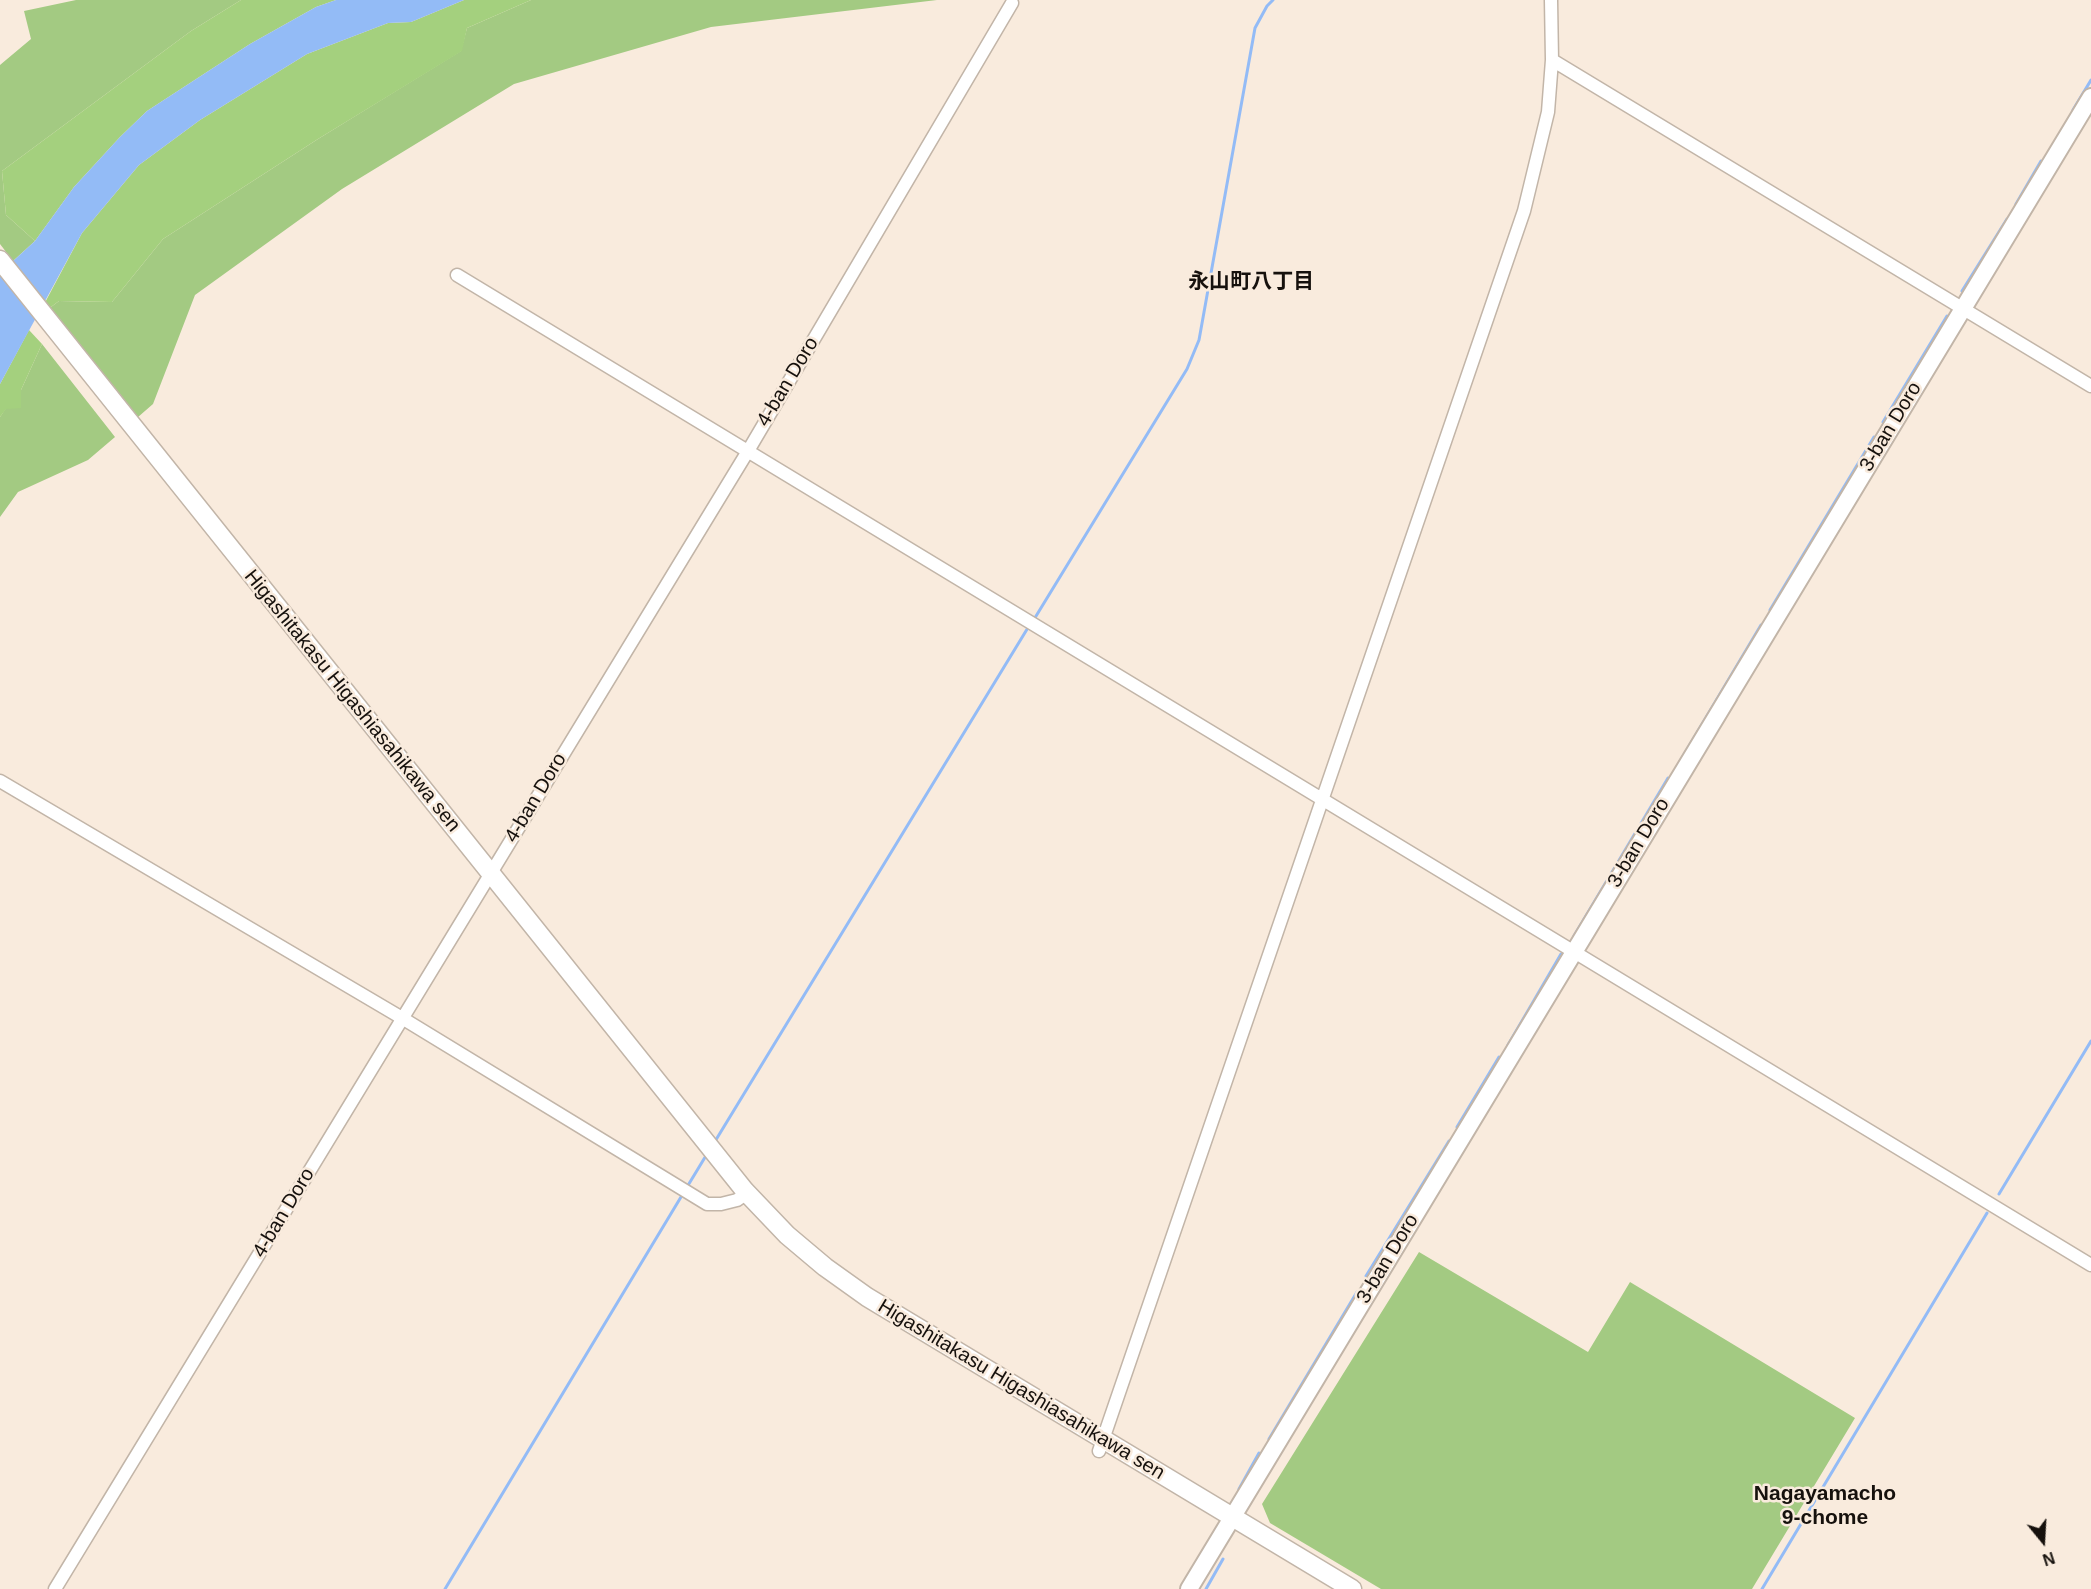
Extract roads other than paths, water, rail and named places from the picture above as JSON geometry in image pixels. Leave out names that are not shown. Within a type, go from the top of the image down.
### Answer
[{"type":"main road","name":"Higashitakasu Higashiasahikawa sen","points":[[0,260],[83,371]]},
{"type":"main road","name":"Higashitakasu Higashiasahikawa sen","points":[[0,280],[130,424],[487,878],[742,1196],[825,1266],[867,1297],[1101,1445],[1229,1522],[1352,1589]]},
{"type":"main road","name":"Higashitakasu Higashiasahikawa sen","points":[[1229,1522],[1328,1589]]},
{"type":"street","points":[[1101,1445],[1524,211],[1548,112],[1552,60],[1551,0]]},
{"type":"street","name":"4-ban Doro","points":[[55,1589],[748,451],[1012,3]]},
{"type":"street","points":[[1552,60],[2091,386]]},
{"type":"street","name":"3-ban Doro","points":[[1189,1589],[2091,97]]},
{"type":"street","points":[[457,275],[2091,1265]]},
{"type":"street","points":[[0,781],[402,1018],[707,1204],[721,1204],[742,1196]]},
{"type":"water","points":[[336,0],[464,0],[411,22],[388,23],[307,54],[200,120],[139,165],[82,233],[0,384],[0,273],[35,241],[74,187],[147,111],[250,44],[316,7]]},
{"type":"waterway","points":[[1033,621],[1187,369],[1199,340],[1255,28],[1267,6],[1273,0]]},
{"type":"waterway","points":[[2073,110],[2091,80]]},
{"type":"waterway","points":[[2016,204],[2041,161]]},
{"type":"waterway","points":[[1962,291],[2007,219]]},
{"type":"waterway","points":[[1883,422],[1947,316]]},
{"type":"waterway","points":[[1770,610],[1874,437]]},
{"type":"waterway","points":[[1679,763],[1761,625]]},
{"type":"waterway","points":[[714,1143],[1029,626]]},
{"type":"waterway","points":[[1574,936],[1668,778]]},
{"type":"waterway","points":[[1508,1045],[1561,954]]},
{"type":"waterway","points":[[1999,1194],[2091,1041]]},
{"type":"waterway","points":[[1457,1127],[1499,1057]]},
{"type":"waterway","points":[[1366,1276],[1449,1141]]},
{"type":"waterway","points":[[687,1187],[707,1154]]},
{"type":"waterway","points":[[445,1589],[684,1192]]},
{"type":"waterway","points":[[1762,1589],[1987,1213]]},
{"type":"waterway","points":[[1269,1439],[1357,1292]]},
{"type":"waterway","points":[[1239,1489],[1259,1453]]},
{"type":"waterway","points":[[1206,1589],[1223,1559]]},
{"type":"district","name":"永山町八丁目","points":[[1251,282]]},
{"type":"district","name":"Nagayamacho 9-chome","points":[[1825,1506]]}]
